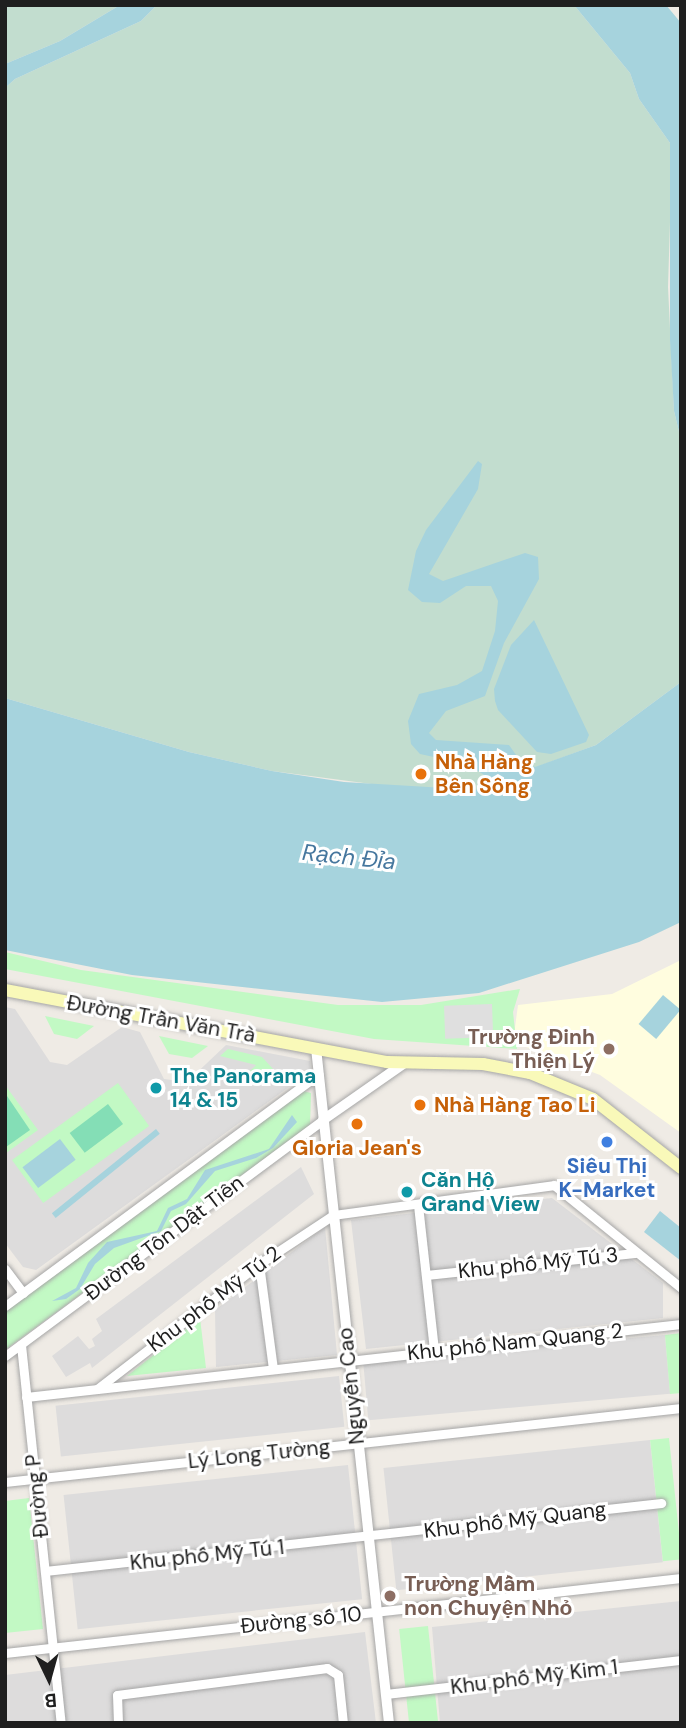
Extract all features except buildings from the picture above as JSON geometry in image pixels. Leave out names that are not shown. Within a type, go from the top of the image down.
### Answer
[{"type":"main road","name":"Đường Trần Văn Trà","points":[[5,990],[403,1064],[483,1064],[548,1078],[593,1100],[681,1168]]},
{"type":"street","name":"Nguyễn Cao","points":[[316,1048],[389,1723]]},
{"type":"street","points":[[323,1120],[403,1064]]},
{"type":"street","name":"Đường Tôn Dật Tiên","points":[[5,1306],[318,1074]]},
{"type":"street","name":"Đường Tôn Dật Tiên","points":[[5,1356],[323,1120]]},
{"type":"street","points":[[333,1215],[554,1185],[635,1253]]},
{"type":"street","points":[[418,1205],[434,1351]]},
{"type":"street","name":"Khu phố Mỹ Tú 2","points":[[97,1389],[259,1264],[321,1219],[333,1215]]},
{"type":"street","name":"Khu phố Mỹ Tú 3","points":[[426,1275],[635,1253],[681,1288]]},
{"type":"street","points":[[259,1264],[273,1369]]},
{"type":"street","points":[[5,1269],[23,1293]]},
{"type":"street","name":"Khu phố Nam Quang 2","points":[[349,1361],[681,1324]]},
{"type":"street","name":"Đường P","points":[[21,1345],[61,1723]]},
{"type":"street","name":"Khu phố Mỹ Tú 2","points":[[26,1397],[349,1361]]},
{"type":"street","name":"Lý Long Tường","points":[[5,1482],[681,1408]]},
{"type":"street","name":"Khu phố Mỹ Quang","points":[[369,1538],[661,1503]]},
{"type":"street","name":"Khu phố Mỹ Tú 1","points":[[45,1572],[369,1538]]},
{"type":"street","name":"Đường số 10","points":[[5,1653],[681,1578]]},
{"type":"street","name":"Khu phố Mỹ Kim 1","points":[[386,1694],[681,1660]]},
{"type":"street","points":[[118,1723],[117,1695],[327,1668],[338,1675],[343,1723]]},
{"type":"shaded area","name":"Trường Đinh Thiện Lý","points":[[681,960],[681,1133],[600,1075],[513,1042],[518,1005],[612,994]]},
{"type":"shaded area","points":[[492,1004],[493,1037],[445,1039],[444,1006]]},
{"type":"shaded area","points":[[5,1007],[15,1009],[50,1062],[67,1065],[122,1027],[140,1032],[164,1079],[187,1082],[226,1045],[310,1061],[311,1071],[36,1270],[23,1267],[5,1243]]},
{"type":"shaded area","points":[[301,1167],[314,1194],[92,1368],[90,1363],[66,1377],[52,1356],[78,1336],[89,1349],[95,1346],[92,1339],[102,1331],[96,1319]]},
{"type":"shaded area","points":[[552,1198],[663,1283],[663,1318],[366,1349],[351,1220]]},
{"type":"shaded area","points":[[325,1227],[337,1355],[216,1367],[215,1310]]},
{"type":"shaded area","points":[[665,1335],[670,1394],[368,1420],[363,1361]]},
{"type":"shaded area","points":[[339,1376],[344,1427],[61,1457],[56,1406]]},
{"type":"shaded area","points":[[650,1440],[663,1562],[396,1590],[383,1468]]},
{"type":"shaded area","points":[[348,1465],[362,1599],[78,1629],[64,1495]]},
{"type":"shaded area","points":[[681,1601],[681,1723],[440,1723],[432,1627]]},
{"type":"shaded area","points":[[365,1632],[376,1723],[5,1723],[5,1675]]},
{"type":"green space","points":[[5,5],[120,5],[60,41],[5,64]]},
{"type":"green space","points":[[157,5],[574,5],[630,73],[639,99],[670,143],[672,158],[668,287],[674,411],[681,440],[681,682],[596,745],[534,768],[496,791],[387,786],[272,771],[189,752],[5,698],[5,88],[15,79],[141,21]]},
{"type":"green space","points":[[5,952],[81,970],[338,1005],[421,1005],[520,989],[513,1012],[517,1049],[374,1039],[5,969]]},
{"type":"green space","points":[[45,1016],[94,1026],[77,1039],[54,1034]]},
{"type":"green space","points":[[159,1036],[208,1046],[192,1058],[169,1054]]},
{"type":"green space","points":[[228,1049],[262,1057],[275,1071],[256,1084],[247,1074],[256,1065],[220,1056]]},
{"type":"green space","points":[[118,1083],[149,1126],[43,1203],[12,1160]]},
{"type":"green space","points":[[5,1085],[38,1130],[6,1153],[5,1151]]},
{"type":"green space","points":[[303,1091],[311,1093],[310,1125],[5,1350],[5,1312]]},
{"type":"green space","points":[[5,1093],[30,1130],[6,1147],[5,1145]]},
{"type":"green space","points":[[108,1104],[123,1124],[85,1153],[70,1133]]},
{"type":"green space","points":[[200,1318],[206,1368],[127,1376]]},
{"type":"green space","points":[[681,1333],[681,1393],[670,1394],[665,1335]]},
{"type":"green space","points":[[669,1438],[681,1559],[663,1561],[650,1440]]},
{"type":"green space","points":[[29,1498],[43,1629],[5,1633],[5,1501]]},
{"type":"green space","points":[[428,1626],[438,1723],[409,1723],[399,1629]]},
{"type":"water","points":[[120,5],[157,5],[141,21],[15,79],[5,88],[5,64],[60,41]]},
{"type":"water","points":[[574,5],[666,5],[681,23],[681,440],[674,411],[670,340],[670,143],[639,99],[630,73]]},
{"type":"water","name":"Rạch Đỉa","points":[[478,461],[482,464],[478,489],[429,574],[443,581],[525,553],[538,557],[539,579],[504,643],[485,696],[446,711],[429,733],[436,740],[509,745],[519,759],[535,767],[596,745],[681,682],[681,922],[639,942],[479,993],[382,1002],[132,975],[5,950],[5,698],[189,752],[272,771],[344,782],[496,791],[483,774],[466,764],[420,754],[411,744],[408,721],[419,694],[457,685],[482,671],[495,631],[498,601],[491,586],[466,586],[440,603],[422,602],[408,590],[416,551],[426,530]]},
{"type":"water","points":[[534,620],[589,735],[586,742],[551,754],[537,752],[498,710],[495,701],[494,689],[511,645]]},
{"type":"water","points":[[663,995],[681,1010],[656,1039],[639,1024]]},
{"type":"water","points":[[292,1115],[297,1122],[273,1148],[256,1158],[215,1171],[186,1204],[171,1211],[161,1231],[114,1248],[95,1264],[80,1289],[66,1299],[52,1301],[76,1288],[88,1263],[107,1242],[157,1231],[168,1208],[187,1199],[205,1170],[269,1149]]},
{"type":"water","points":[[156,1129],[160,1134],[56,1218],[52,1213]]},
{"type":"water","points":[[60,1139],[76,1160],[38,1188],[22,1167]]},
{"type":"water","points":[[660,1211],[681,1228],[681,1261],[644,1232]]},
{"type":"place","name":"Nhà Hàng Bên Sông","points":[[421,774]]},
{"type":"place","name":"Trường Đinh Thiện Lý","points":[[609,1049]]},
{"type":"place","name":"The Panorama 14 & 15","points":[[156,1088]]},
{"type":"place","name":"Nhà Hàng Tao Li","points":[[420,1105]]},
{"type":"place","name":"Gloria Jean's","points":[[357,1124]]},
{"type":"place","name":"Siêu Thị K-Market","points":[[607,1142]]},
{"type":"place","name":"Căn Hộ Grand View","points":[[407,1192]]},
{"type":"place","name":"Trường Mầm non Chuyện Nhỏ","points":[[390,1596]]}]
